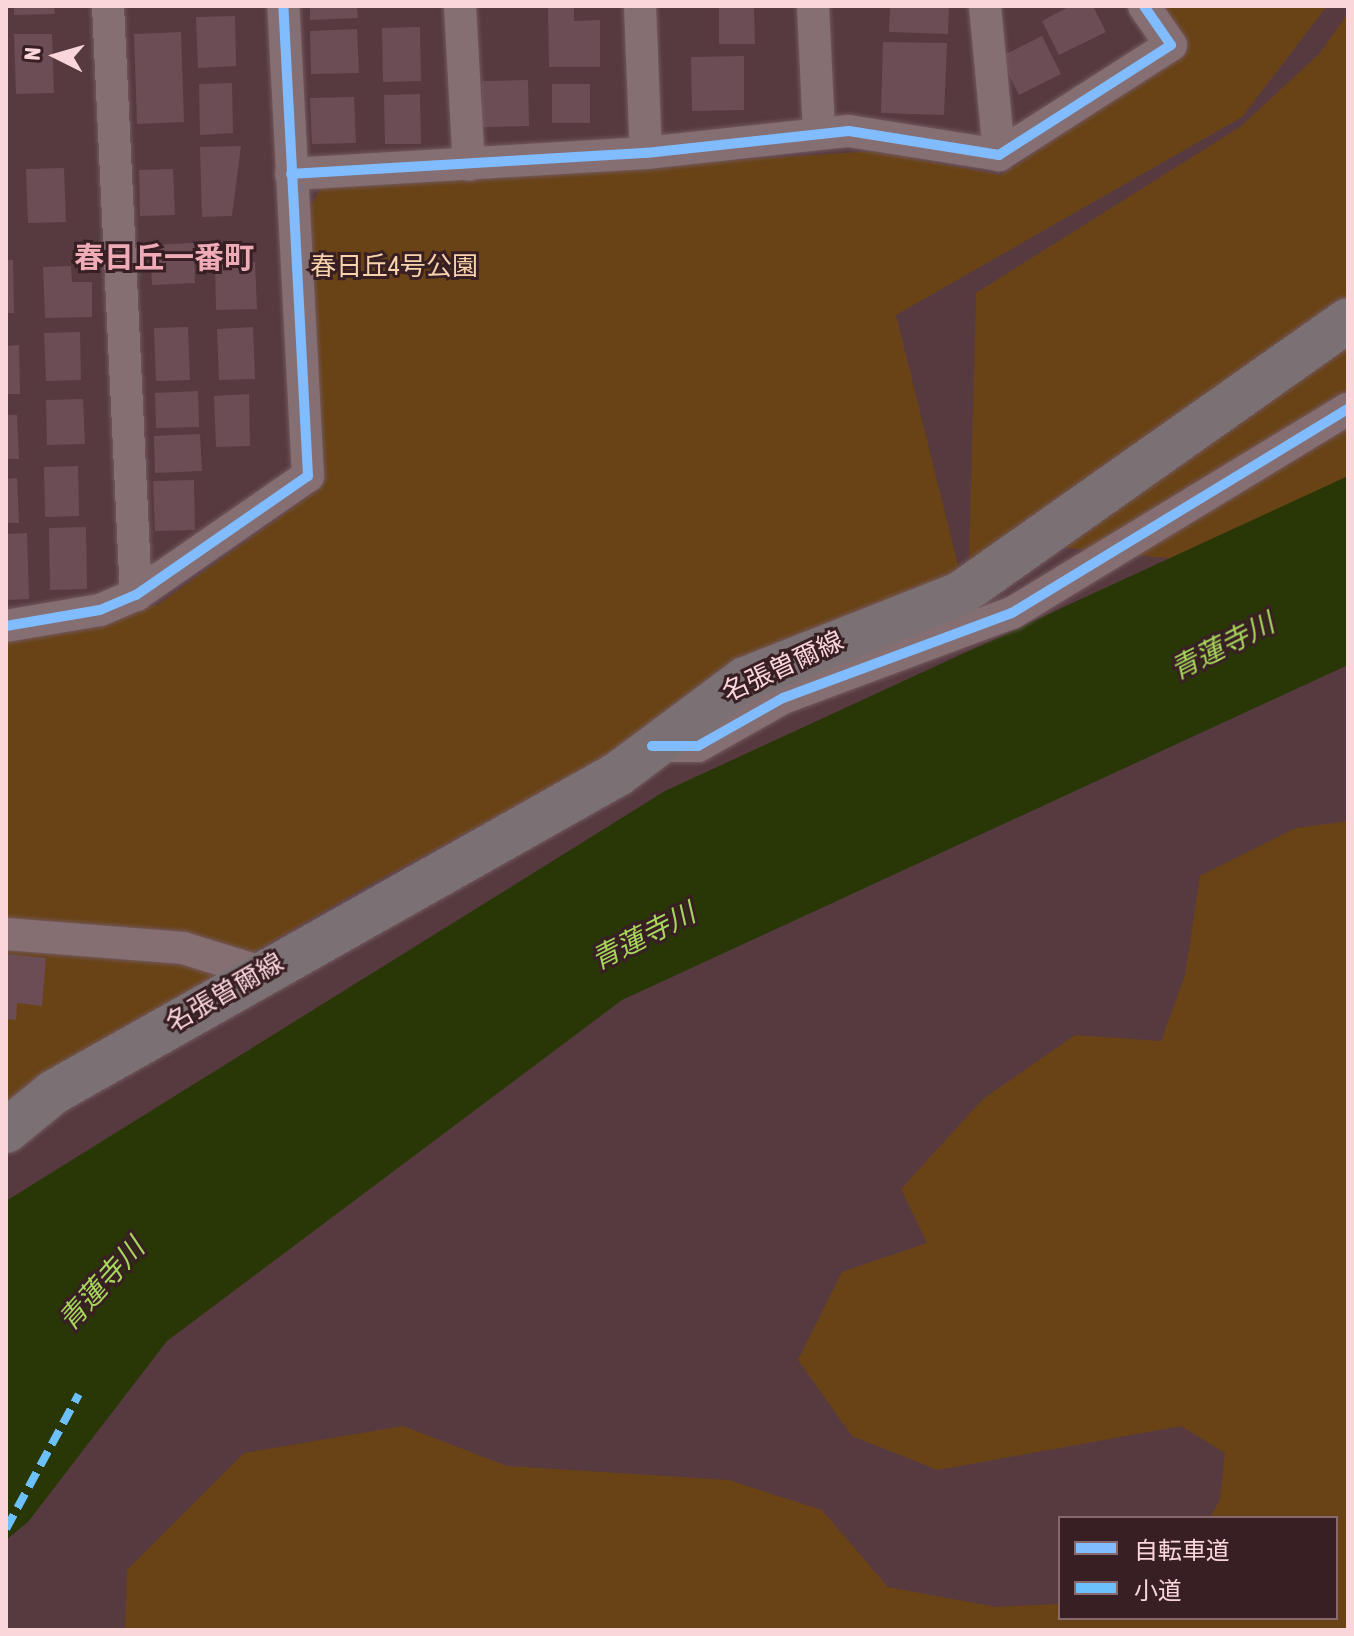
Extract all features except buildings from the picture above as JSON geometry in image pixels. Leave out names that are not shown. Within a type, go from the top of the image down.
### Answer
[{"type":"main road","name":"名張曽爾線","points":[[6,1131],[54,1092],[261,972],[618,774],[745,679],[960,594],[1348,320]]},
{"type":"street","points":[[108,6],[136,595]]},
{"type":"street","points":[[6,626],[100,610],[136,595],[308,476],[283,6]]},
{"type":"street","points":[[460,6],[469,165]]},
{"type":"street","points":[[640,6],[646,153]]},
{"type":"street","points":[[813,6],[819,132]]},
{"type":"street","points":[[985,6],[999,155]]},
{"type":"street","points":[[291,174],[646,153],[819,132],[898,134],[999,155],[1171,45],[1144,6]]},
{"type":"street","points":[[652,746],[698,746],[783,698],[1012,613],[1348,409]]},
{"type":"street","points":[[6,934],[183,948],[261,972]]},
{"type":"green space","name":"春日丘4号公園","points":[[1161,6],[1327,6],[1242,117],[896,315],[960,573],[724,666],[607,757],[362,889],[32,1082],[6,1105],[6,641],[157,605],[320,488],[310,206],[322,187],[873,151],[1001,175],[1188,50]]},
{"type":"green space","points":[[1348,13],[1348,576],[1046,546],[969,562],[976,293],[1240,127],[1320,53]]},
{"type":"green space","points":[[1348,821],[1348,1630],[125,1630],[127,1570],[244,1453],[403,1426],[507,1466],[729,1480],[822,1510],[888,1587],[996,1607],[1058,1604],[1058,1620],[1338,1620],[1338,1516],[1211,1516],[1220,1499],[1225,1453],[1181,1426],[938,1470],[852,1436],[798,1360],[842,1272],[927,1243],[901,1189],[983,1099],[1075,1035],[1161,1041],[1185,975],[1200,876],[1296,828]]},
{"type":"water","name":"青蓮寺川","points":[[1348,476],[1348,665],[622,1000],[167,1341],[28,1522],[6,1540],[6,1201],[665,791]]},
{"type":"marked path","points":[[6,1529],[79,1394]]},
{"type":"cycle path","points":[[6,626],[100,610],[136,595],[308,476],[283,6]]},
{"type":"cycle path","points":[[291,174],[646,153],[849,131],[999,155],[1171,45],[1144,6]]},
{"type":"cycle path","points":[[652,746],[698,746],[783,698],[1012,613],[1348,409]]},
{"type":"district","name":"春日丘一番町","points":[[164,257]]}]
